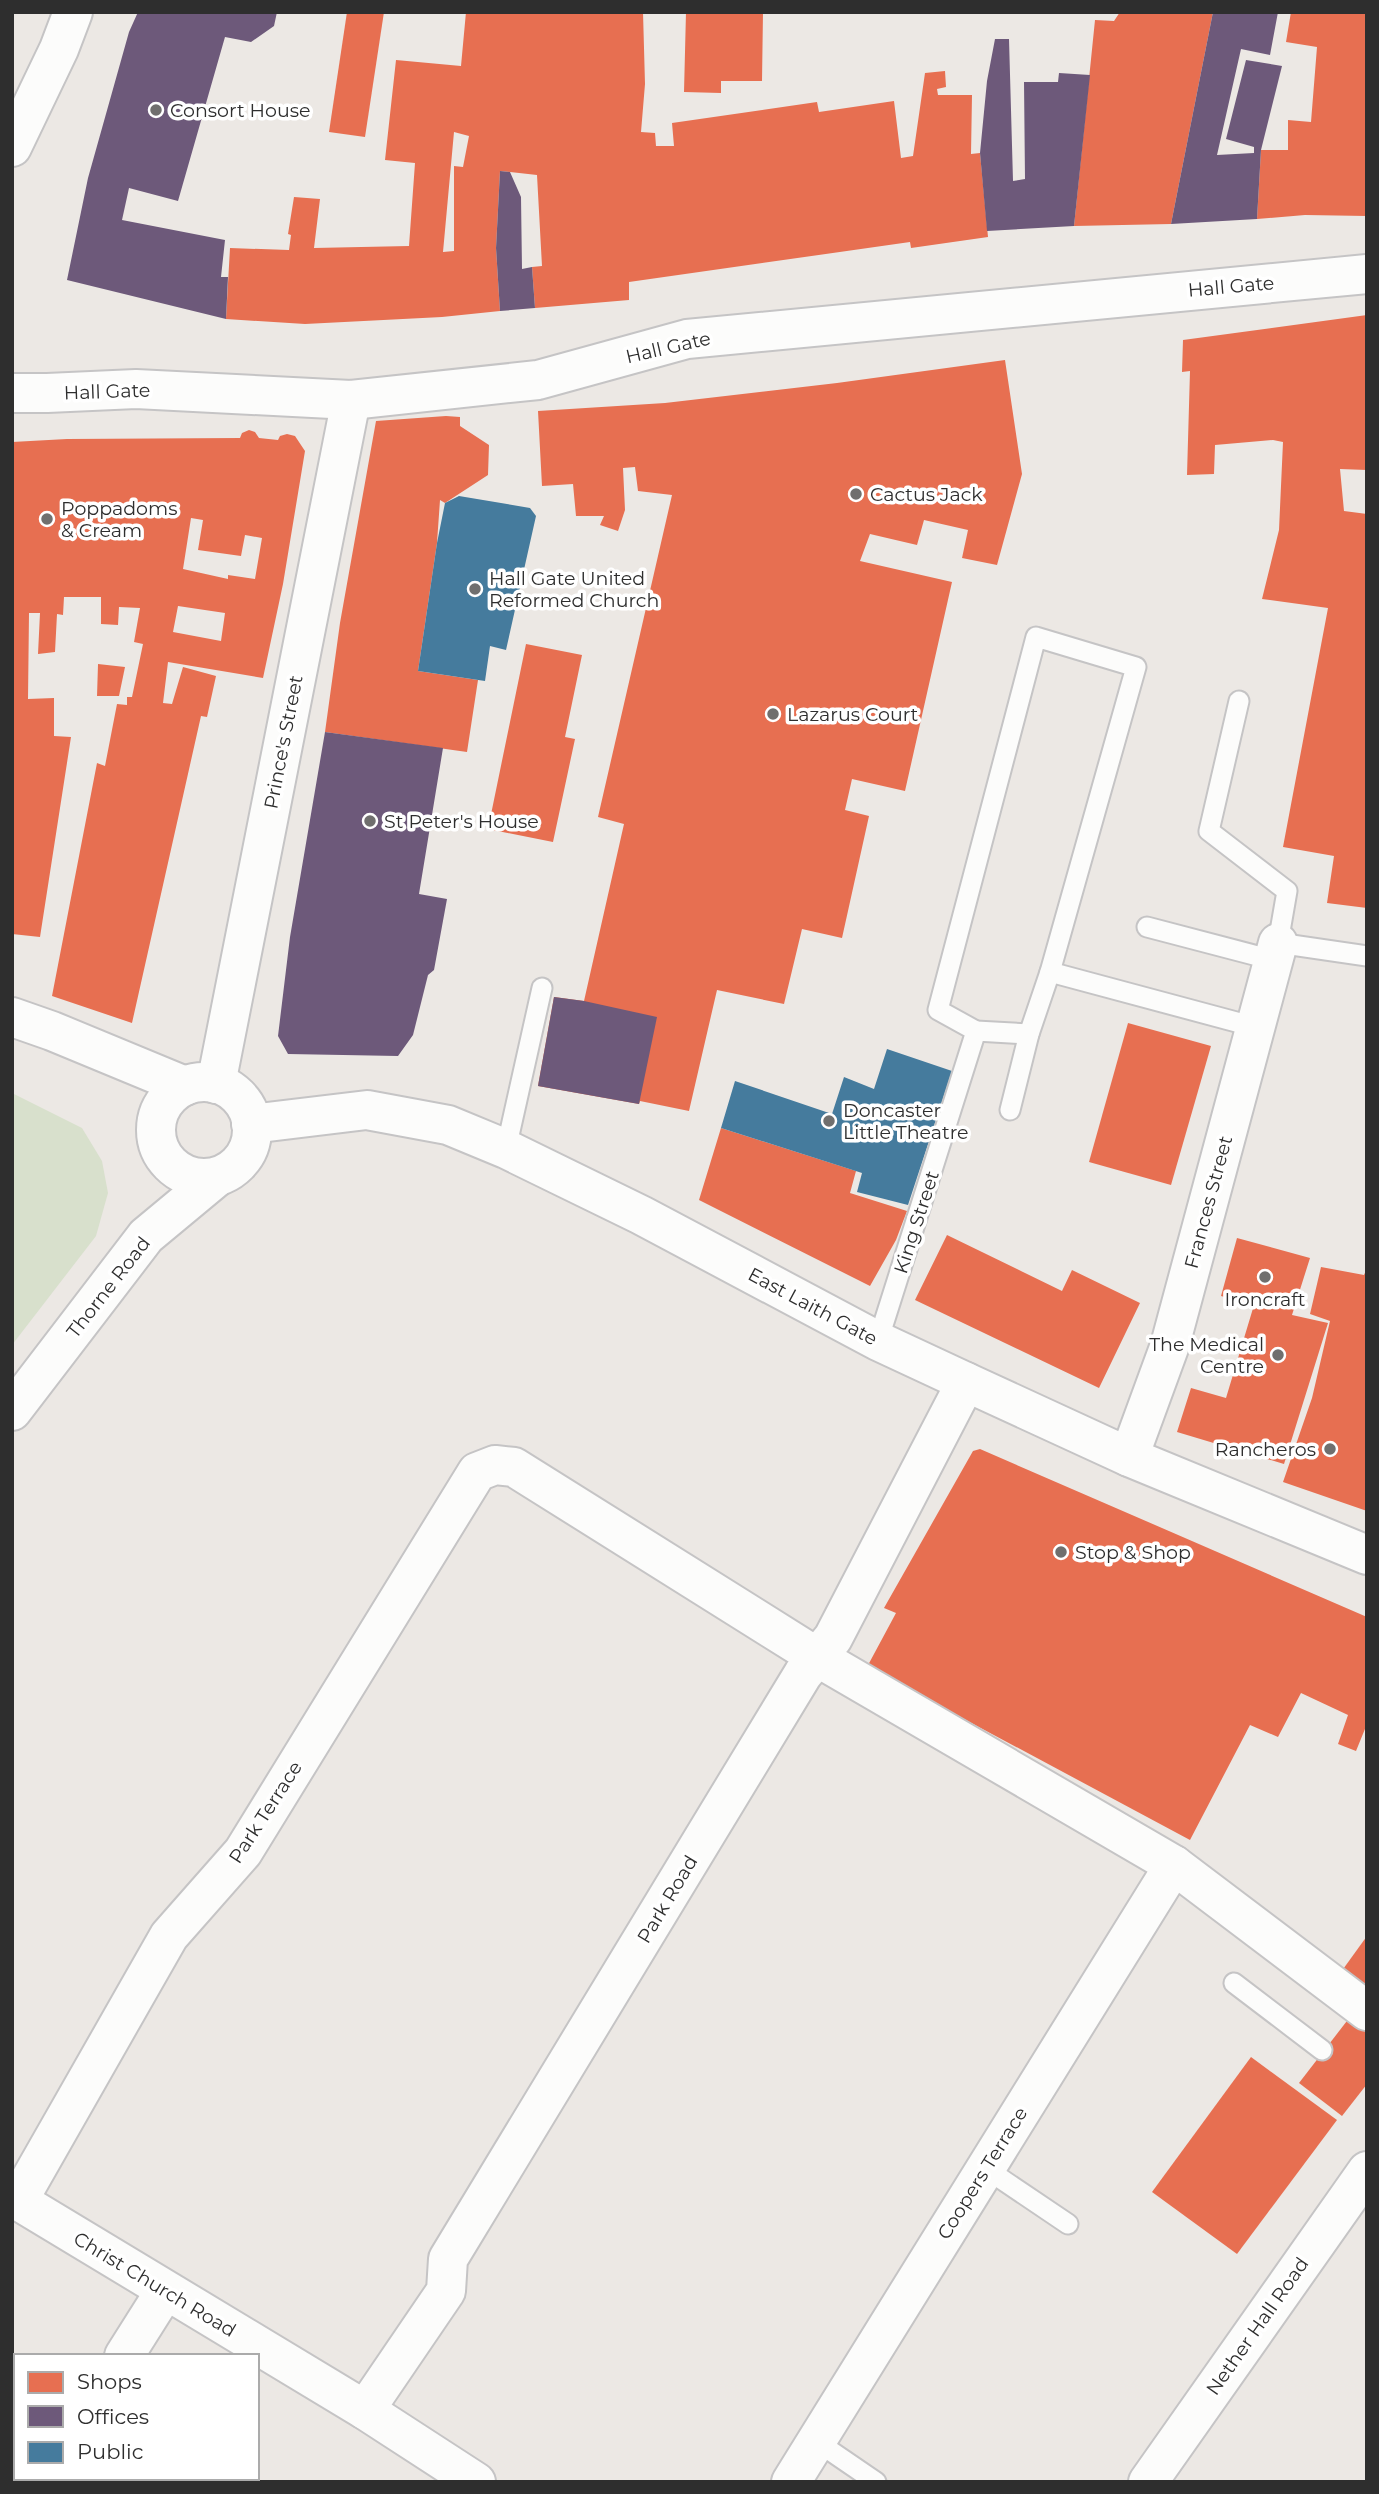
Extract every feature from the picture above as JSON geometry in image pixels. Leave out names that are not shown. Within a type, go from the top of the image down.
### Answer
[{"type":"street","points":[[12,147],[59,50],[74,12]]},
{"type":"street","name":"Hall Gate","points":[[12,393],[136,389],[351,400],[538,380],[687,339],[1367,274]]},
{"type":"street","name":"Prince's Street","points":[[200,1085],[351,400]]},
{"type":"street","name":"Frances Street","points":[[1129,1457],[1170,1345],[1275,951]]},
{"type":"street","points":[[12,1017],[200,1085],[230,1090],[242,1100],[251,1124],[250,1144],[232,1170],[217,1177],[201,1179],[171,1166],[161,1153],[156,1137],[157,1121],[162,1107],[172,1094],[200,1085]]},
{"type":"street","name":"East Laith Gate","points":[[251,1124],[368,1110],[448,1125],[506,1149],[641,1215],[878,1341],[1129,1457],[1367,1555]]},
{"type":"street","name":"Thorne Road","points":[[12,1411],[146,1236],[217,1177]]},
{"type":"street","name":"Park Road","points":[[365,2410],[446,2291],[449,2259],[795,1686],[833,1638],[966,1382]]},
{"type":"street","name":"Park Terrace","points":[[15,2199],[169,1936],[243,1852],[477,1472],[495,1465],[514,1467],[817,1657]]},
{"type":"street","points":[[817,1657],[1174,1864],[1367,2011]]},
{"type":"street","name":"Coopers Terrace","points":[[791,2482],[1174,1864]]},
{"type":"street","name":"Nether Hall Road","points":[[1148,2482],[1367,2171]]},
{"type":"street","name":"Christ Church Road","points":[[15,2199],[365,2410],[477,2482]]},
{"type":"street","points":[[125,2354],[165,2291]]},
{"type":"lane","points":[[1010,1110],[1029,1034],[1050,972],[1136,667],[1036,637],[938,1010],[976,1031],[1029,1034]]},
{"type":"lane","points":[[1239,701],[1209,831],[1287,891],[1275,951]]},
{"type":"lane","points":[[1147,928],[1275,951],[1367,956]]},
{"type":"lane","points":[[1050,972],[1255,1027]]},
{"type":"lane","points":[[506,1149],[542,988]]},
{"type":"lane","name":"King Street","points":[[878,1341],[976,1031]]},
{"type":"lane","points":[[1234,1983],[1322,2050]]},
{"type":"lane","points":[[985,2168],[1068,2224]]},
{"type":"lane","points":[[816,2441],[876,2482]]},
{"type":"green space","points":[[12,1093],[82,1128],[102,1161],[108,1193],[96,1236],[12,1345]]},
{"type":"building: Shops","points":[[347,12],[384,12],[365,137],[329,132]]},
{"type":"building: Shops","points":[[466,12],[643,12],[645,84],[641,132],[655,133],[656,146],[674,146],[672,123],[817,102],[819,112],[894,101],[901,158],[913,156],[925,73],[945,71],[946,87],[937,89],[938,95],[972,95],[971,154],[980,153],[988,237],[911,248],[910,242],[629,282],[629,300],[535,308],[532,267],[542,266],[537,175],[500,171],[496,248],[500,311],[442,317],[305,324],[226,319],[230,248],[289,250],[291,235],[288,234],[294,197],[320,199],[314,248],[409,246],[415,163],[385,160],[396,60],[461,66]],"holes":[[[454,132],[469,136],[463,167],[454,166],[454,251],[443,252]]]},
{"type":"building: Shops","points":[[686,12],[763,12],[762,81],[721,81],[721,93],[684,92]]},
{"type":"building: Shops","points":[[1120,12],[1213,12],[1171,224],[1074,226],[1095,20],[1114,21]]},
{"type":"building: Shops","points":[[1291,12],[1367,12],[1367,216],[1305,215],[1257,219],[1261,150],[1288,150],[1288,120],[1311,122],[1317,47],[1286,42]]},
{"type":"building: Shops","points":[[1367,315],[1367,470],[1340,469],[1344,511],[1367,514],[1367,908],[1327,903],[1334,856],[1283,847],[1328,608],[1262,599],[1279,530],[1283,442],[1273,440],[1215,445],[1214,474],[1187,475],[1190,371],[1182,372],[1183,340]]},
{"type":"building: Shops","name":"Lazarus Court","points":[[1005,360],[1022,474],[997,565],[962,558],[968,530],[924,520],[917,545],[870,534],[860,561],[952,582],[905,791],[852,779],[845,810],[869,816],[842,938],[802,929],[784,1004],[717,990],[689,1111],[538,1086],[554,997],[584,1001],[624,824],[598,817],[672,495],[638,491],[635,467],[623,468],[625,510],[618,531],[600,525],[604,516],[576,516],[573,484],[542,486],[538,411],[665,403]]},
{"type":"building: Shops","points":[[460,417],[460,426],[489,445],[488,475],[445,503],[440,500],[437,543],[418,671],[478,680],[467,752],[325,732],[340,623],[376,421]]},
{"type":"building: Shops","points":[[249,430],[255,432],[259,438],[278,440],[280,436],[287,434],[295,436],[305,451],[283,584],[263,678],[168,662],[163,703],[172,704],[183,667],[216,676],[207,717],[201,716],[132,1023],[52,996],[97,763],[105,766],[117,704],[127,705],[127,697],[132,697],[143,644],[134,642],[140,608],[119,607],[118,625],[101,624],[101,597],[64,597],[63,615],[57,614],[55,652],[38,654],[40,613],[29,613],[28,699],[54,698],[54,736],[71,737],[40,937],[12,934],[12,442],[240,438],[242,433]],"holes":[[[191,518],[203,520],[198,550],[241,556],[245,535],[262,538],[255,579],[228,575],[228,579],[183,569]],[[178,606],[225,613],[221,641],[173,632]]]},
{"type":"building: Shops","points":[[526,644],[582,655],[565,737],[575,739],[553,842],[488,829]]},
{"type":"building: Shops","points":[[98,664],[125,667],[119,696],[97,696]]},
{"type":"building: Shops","points":[[1128,1023],[1211,1046],[1171,1185],[1089,1162]]},
{"type":"building: Shops","points":[[721,1128],[856,1171],[850,1193],[907,1211],[896,1240],[870,1286],[699,1200]]},
{"type":"building: Shops","points":[[947,1235],[1062,1291],[1072,1270],[1140,1303],[1099,1388],[915,1300]]},
{"type":"building: Shops","name":"The Medical Centre","points":[[1237,1238],[1310,1258],[1292,1315],[1328,1323],[1284,1464],[1177,1432],[1191,1388],[1226,1398],[1254,1305],[1221,1296]]},
{"type":"building: Shops","points":[[1321,1267],[1364,1275],[1367,1268],[1367,1511],[1283,1482],[1312,1398],[1330,1321],[1310,1314]]},
{"type":"building: Shops","points":[[980,1449],[1367,1617],[1367,1724],[1356,1751],[1338,1744],[1348,1715],[1301,1693],[1278,1737],[1250,1725],[1190,1840],[867,1667],[896,1613],[884,1608],[973,1451]]},
{"type":"building: Shops","points":[[1367,1936],[1367,1990],[1341,1972]]},
{"type":"building: Shops","points":[[1350,2017],[1367,2029],[1367,2084],[1342,2116],[1299,2083]]},
{"type":"building: Shops","points":[[1251,2057],[1337,2120],[1237,2254],[1152,2192]]},
{"type":"building: Offices","points":[[138,12],[277,12],[274,26],[251,42],[225,37],[178,201],[129,188],[122,220],[225,240],[221,277],[228,277],[226,319],[67,280],[88,178],[129,32]]},
{"type":"building: Offices","points":[[1213,12],[1278,12],[1270,55],[1241,49],[1217,155],[1254,153],[1254,147],[1226,139],[1246,60],[1282,66],[1261,150],[1257,219],[1171,224]]},
{"type":"building: Offices","points":[[995,39],[1009,39],[1013,181],[1025,179],[1024,82],[1058,82],[1059,73],[1090,75],[1074,226],[987,231],[980,153],[987,81]]},
{"type":"building: Offices","points":[[500,171],[510,172],[521,197],[522,269],[532,267],[535,308],[500,311],[496,248]]},
{"type":"building: Offices","name":"St Peter's House","points":[[325,732],[443,748],[419,894],[447,899],[434,970],[428,975],[413,1035],[398,1056],[288,1054],[278,1036],[290,937]]},
{"type":"building: Offices","points":[[554,997],[657,1017],[639,1104],[538,1086]]},
{"type":"building: Public","name":"Hall Gate United Reformed Church","points":[[459,496],[530,508],[536,516],[506,650],[490,646],[485,681],[418,671],[445,503]]},
{"type":"building: Public","name":"Doncaster Little Theatre","points":[[887,1049],[952,1071],[908,1205],[857,1192],[862,1173],[721,1128],[735,1081],[832,1114],[844,1077],[874,1089]]},
{"type":"place","name":"Consort House","points":[[156,110]]},
{"type":"place","name":"Cactus Jack","points":[[856,494]]},
{"type":"place","name":"Poppadoms & Cream","points":[[47,519]]},
{"type":"place","name":"Hall Gate United Reformed Church","points":[[475,589]]},
{"type":"place","name":"Lazarus Court","points":[[773,714]]},
{"type":"place","name":"St Peter's House","points":[[370,821]]},
{"type":"place","name":"Doncaster Little Theatre","points":[[829,1121]]},
{"type":"place","name":"Ironcraft","points":[[1265,1277]]},
{"type":"place","name":"The Medical Centre","points":[[1278,1355]]},
{"type":"place","name":"Rancheros","points":[[1330,1449]]},
{"type":"place","name":"Stop & Shop","points":[[1061,1552]]}]
